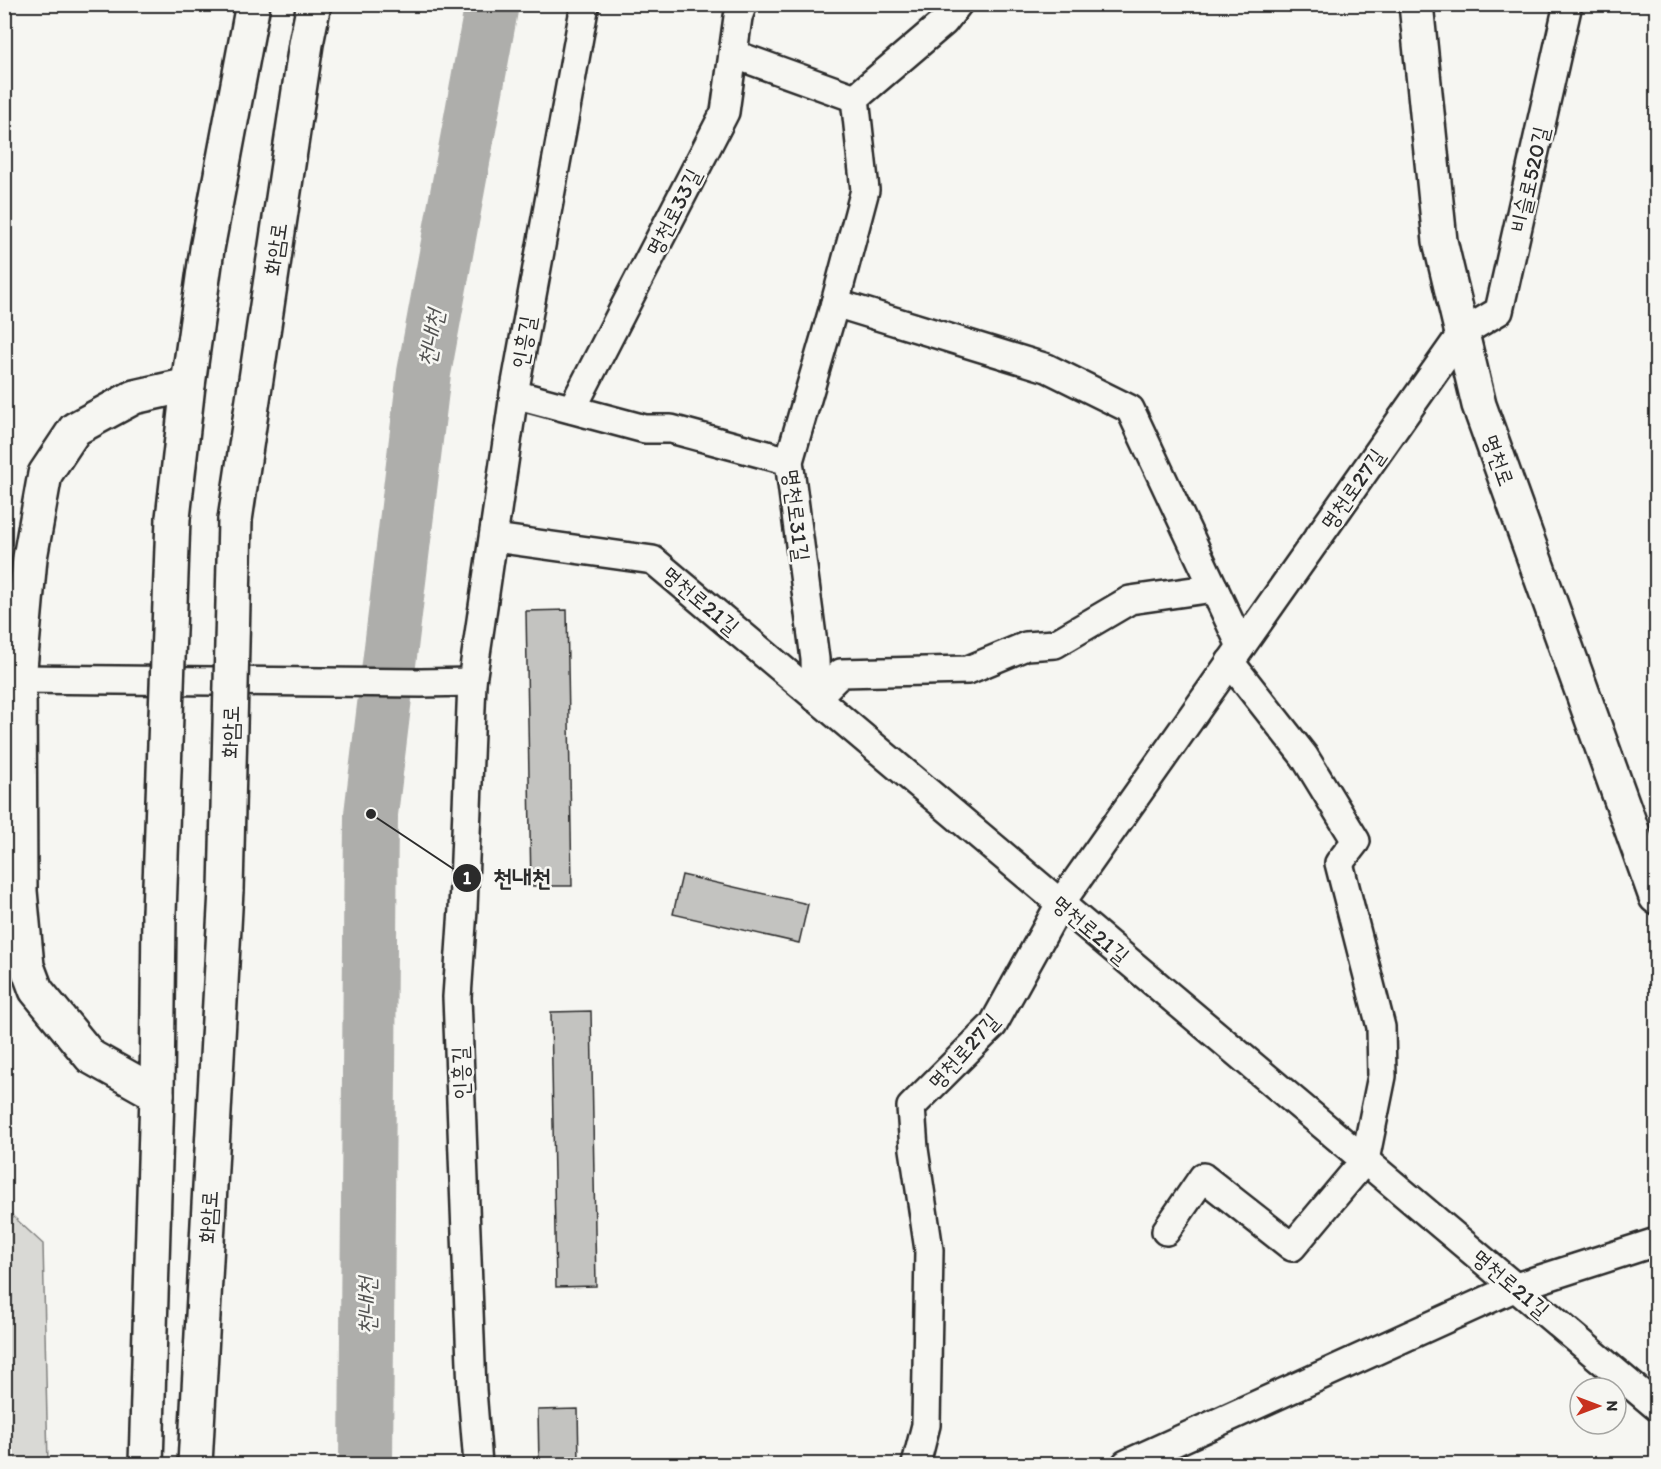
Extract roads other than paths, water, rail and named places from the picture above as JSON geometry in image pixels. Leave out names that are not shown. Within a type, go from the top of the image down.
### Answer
[{"type":"main road","points":[[146,1464],[157,1094],[159,913],[173,518],[207,249],[253,4]]},
{"type":"main road","name":"화암로","points":[[195,1464],[226,890],[235,520],[306,44],[314,4]]},
{"type":"main road","name":"명천로","points":[[1416,4],[1440,241],[1479,405],[1656,897]]},
{"type":"main road","points":[[157,1094],[91,1057],[36,990],[27,966],[20,891],[19,680],[30,558],[45,474],[75,429],[134,397],[188,385]]},
{"type":"street","name":"인흥길","points":[[477,1464],[472,1390],[457,997],[464,897],[472,682],[514,394],[585,4]]},
{"type":"street","points":[[733,54],[855,98],[944,22],[958,4]]},
{"type":"street","name":"비슬로520길","points":[[1462,333],[1499,311],[1568,4]]},
{"type":"street","name":"명천로33길","points":[[572,410],[724,112],[737,9]]},
{"type":"street","name":"명천로31길","points":[[816,698],[815,659],[789,461],[836,303],[865,190],[855,98]]},
{"type":"street","points":[[836,303],[1047,368],[1130,409],[1214,588],[1236,654],[1304,756],[1356,842],[1339,863],[1381,1027],[1382,1076],[1365,1160],[1292,1247],[1203,1177],[1166,1231]]},
{"type":"street","name":"명천로27길","points":[[916,1464],[926,1425],[929,1250],[914,1149],[911,1107],[993,1025],[1060,904],[1462,333]]},
{"type":"street","points":[[514,394],[645,429],[671,429],[789,461]]},
{"type":"street","name":"명천로21길","points":[[494,538],[653,560],[1656,1406]]},
{"type":"street","points":[[816,698],[842,672],[968,670],[1026,646],[1055,644],[1130,600],[1214,588]]},
{"type":"street","points":[[19,680],[472,682]]},
{"type":"street","points":[[1126,1464],[1516,1287],[1656,1242]]},
{"type":"waterway","name":"천내천","points":[[366,1464],[371,814],[424,373],[492,4]]},
{"type":"place","name":"천내천","points":[[371,814]]}]
